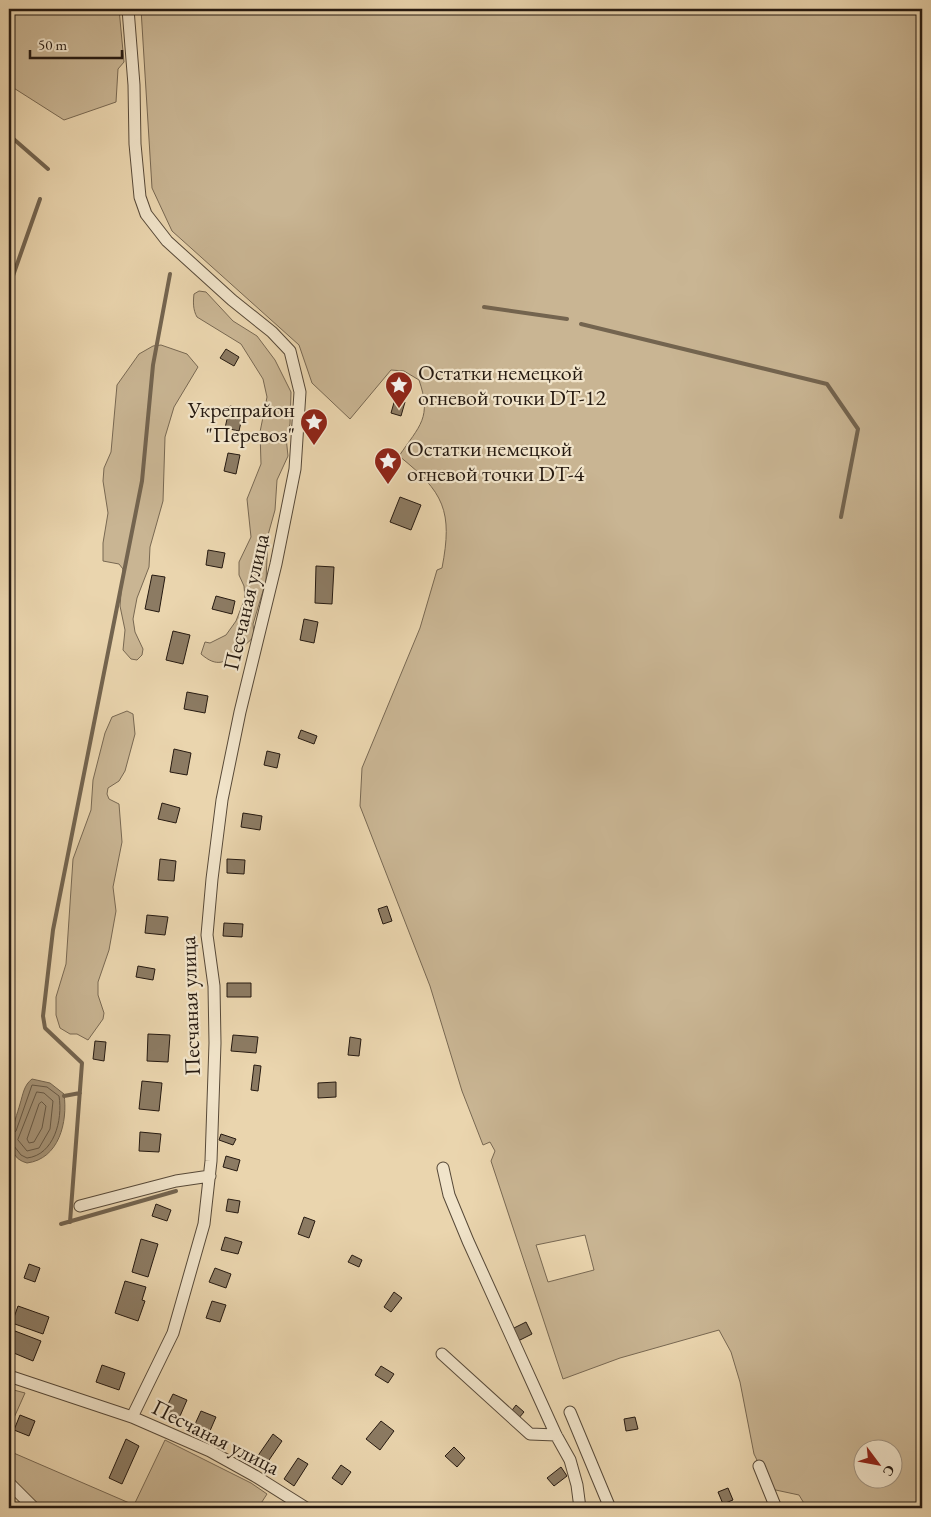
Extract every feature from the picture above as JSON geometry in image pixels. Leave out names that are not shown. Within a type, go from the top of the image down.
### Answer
[{"type":"street","name":"Песчаная улица","points":[[128,9],[134,85],[135,144],[140,197],[146,214],[167,241],[232,300],[272,332],[290,351],[300,392],[295,470],[276,564],[240,712],[222,800],[213,870],[207,935],[214,986],[215,1043],[210,1176],[204,1224],[173,1333],[132,1417],[210,1451],[306,1508]]},
{"type":"street","points":[[443,1168],[449,1195],[468,1241],[556,1435],[570,1460],[578,1484],[580,1508]]},
{"type":"street","points":[[80,1206],[176,1181],[210,1176]]},
{"type":"street","points":[[442,1354],[530,1434],[556,1435]]},
{"type":"street","points":[[9,1376],[132,1417]]},
{"type":"street","points":[[570,1412],[610,1508]]},
{"type":"street","points":[[759,1466],[776,1508]]},
{"type":"street","points":[[9,1483],[34,1508]]},
{"type":"shaded area","points":[[9,9],[119,9],[124,62],[118,69],[116,102],[64,120],[9,85]]},
{"type":"shaded area","points":[[141,9],[922,9],[922,1508],[794,1508],[805,1505],[799,1495],[771,1489],[754,1454],[740,1382],[731,1352],[719,1330],[620,1358],[563,1379],[491,1161],[495,1151],[490,1142],[483,1145],[462,1091],[430,986],[360,806],[362,768],[420,628],[437,570],[442,568],[445,548],[445,517],[435,492],[399,456],[422,421],[424,404],[419,380],[404,371],[391,370],[350,419],[312,383],[299,345],[172,231],[152,188]],"holes":[[[585,1235],[594,1270],[548,1282],[536,1245]]]},
{"type":"shaded area","points":[[199,291],[206,292],[233,321],[257,336],[275,360],[291,392],[290,424],[286,437],[288,456],[277,480],[275,510],[268,535],[266,581],[253,624],[254,636],[230,658],[221,662],[212,661],[201,654],[205,642],[210,643],[226,635],[236,621],[245,598],[244,586],[239,575],[239,562],[251,537],[247,499],[261,464],[260,432],[267,397],[263,379],[241,344],[197,317],[193,303],[194,294]]},
{"type":"shaded area","points":[[161,345],[187,354],[198,367],[174,407],[165,437],[163,501],[150,547],[149,567],[137,598],[133,619],[135,632],[143,649],[142,655],[137,660],[131,659],[123,650],[125,630],[120,606],[123,569],[119,564],[103,561],[103,543],[108,513],[103,481],[104,468],[111,452],[117,385],[139,354],[153,346]]},
{"type":"shaded area","points":[[127,711],[133,714],[135,734],[125,771],[119,781],[108,788],[107,794],[109,799],[119,804],[122,842],[113,887],[116,911],[109,950],[98,982],[98,995],[104,1013],[103,1019],[88,1040],[77,1034],[70,1034],[60,1028],[56,1015],[56,997],[66,964],[73,859],[91,810],[93,780],[105,733],[112,717]]},
{"type":"shaded area","points":[[10,1389],[25,1393],[9,1429],[9,1391]]},
{"type":"shaded area","points":[[165,1440],[251,1483],[267,1494],[258,1508],[39,1508],[9,1477],[9,1451],[134,1505]]},
{"type":"water","points":[[32,1079],[50,1083],[64,1094],[65,1105],[62,1127],[54,1147],[38,1160],[27,1163],[19,1159],[14,1153],[12,1138],[24,1090]]},
{"type":"building","points":[[226,349],[239,357],[234,366],[220,358]]},
{"type":"building","points":[[395,399],[405,402],[401,416],[391,413]]},
{"type":"building","points":[[230,406],[244,409],[239,431],[225,428]]},
{"type":"building","points":[[228,453],[240,455],[236,474],[224,471]]},
{"type":"building","points":[[400,497],[421,505],[411,530],[390,522]]},
{"type":"building","points":[[208,550],[225,553],[222,568],[206,565]]},
{"type":"building","points":[[316,566],[334,567],[332,604],[315,603]]},
{"type":"building","points":[[152,575],[165,577],[159,612],[145,609]]},
{"type":"building","points":[[216,596],[235,601],[232,614],[212,609]]},
{"type":"building","points":[[304,619],[318,622],[314,643],[300,640]]},
{"type":"building","points":[[173,631],[190,635],[183,664],[166,660]]},
{"type":"building","points":[[187,692],[208,696],[205,713],[184,709]]},
{"type":"building","points":[[301,730],[317,736],[314,744],[298,738]]},
{"type":"building","points":[[174,749],[191,753],[187,775],[170,772]]},
{"type":"building","points":[[267,751],[280,754],[277,768],[264,765]]},
{"type":"building","points":[[162,803],[180,808],[176,823],[158,819]]},
{"type":"building","points":[[243,813],[262,816],[260,830],[241,827]]},
{"type":"building","points":[[160,859],[176,861],[174,881],[158,880]]},
{"type":"building","points":[[227,859],[245,860],[244,874],[227,873]]},
{"type":"building","points":[[387,906],[392,921],[383,924],[378,909]]},
{"type":"building","points":[[147,915],[168,917],[165,935],[145,933]]},
{"type":"building","points":[[224,923],[243,924],[242,937],[223,936]]},
{"type":"building","points":[[138,966],[155,969],[153,980],[136,977]]},
{"type":"building","points":[[227,983],[251,983],[251,997],[227,997]]},
{"type":"building","points":[[148,1034],[170,1035],[168,1062],[147,1061]]},
{"type":"building","points":[[233,1035],[258,1037],[256,1053],[231,1051]]},
{"type":"building","points":[[350,1037],[361,1039],[359,1056],[348,1055]]},
{"type":"building","points":[[95,1041],[106,1042],[104,1061],[93,1059]]},
{"type":"building","points":[[254,1065],[261,1066],[258,1091],[251,1090]]},
{"type":"building","points":[[142,1081],[162,1083],[159,1111],[139,1109]]},
{"type":"building","points":[[336,1082],[336,1097],[318,1098],[318,1083]]},
{"type":"building","points":[[140,1132],[161,1134],[159,1152],[139,1151]]},
{"type":"building","points":[[221,1134],[236,1139],[233,1145],[219,1140]]},
{"type":"building","points":[[226,1156],[240,1160],[237,1171],[223,1167]]},
{"type":"building","points":[[228,1199],[240,1201],[238,1213],[226,1211]]},
{"type":"building","points":[[156,1204],[171,1210],[167,1221],[152,1216]]},
{"type":"building","points":[[304,1217],[315,1221],[309,1238],[298,1234]]},
{"type":"building","points":[[225,1237],[242,1242],[238,1254],[221,1250]]},
{"type":"building","points":[[141,1239],[158,1244],[148,1277],[132,1272]]},
{"type":"building","points":[[352,1255],[362,1260],[359,1267],[348,1262]]},
{"type":"building","points":[[29,1264],[40,1268],[35,1282],[24,1278]]},
{"type":"building","points":[[215,1268],[231,1274],[226,1288],[209,1282]]},
{"type":"building","points":[[125,1281],[146,1287],[142,1300],[145,1301],[138,1321],[115,1313]]},
{"type":"building","points":[[394,1292],[402,1298],[391,1312],[384,1307]]},
{"type":"building","points":[[212,1301],[226,1305],[220,1322],[206,1318]]},
{"type":"building","points":[[18,1306],[49,1317],[43,1334],[12,1323]]},
{"type":"building","points":[[526,1322],[532,1334],[518,1341],[512,1329]]},
{"type":"building","points":[[15,1331],[41,1341],[33,1361],[9,1351]]},
{"type":"building","points":[[102,1365],[125,1373],[119,1390],[96,1382]]},
{"type":"building","points":[[381,1366],[394,1374],[388,1383],[375,1375]]},
{"type":"building","points":[[173,1394],[187,1400],[177,1423],[162,1416]]},
{"type":"building","points":[[516,1405],[524,1412],[518,1419],[510,1413]]},
{"type":"building","points":[[201,1411],[216,1417],[206,1440],[191,1433]]},
{"type":"building","points":[[20,1415],[35,1421],[29,1436],[14,1430]]},
{"type":"building","points":[[635,1417],[638,1429],[626,1431],[624,1419]]},
{"type":"building","points":[[381,1421],[394,1431],[380,1450],[366,1439]]},
{"type":"building","points":[[273,1434],[282,1441],[267,1463],[257,1457]]},
{"type":"building","points":[[126,1439],[139,1446],[122,1484],[109,1478]]},
{"type":"building","points":[[454,1447],[465,1458],[457,1467],[445,1456]]},
{"type":"building","points":[[298,1458],[308,1464],[294,1486],[284,1479]]},
{"type":"building","points":[[341,1465],[351,1472],[342,1485],[332,1478]]},
{"type":"building","points":[[561,1467],[567,1476],[554,1486],[547,1478]]},
{"type":"building","points":[[728,1488],[733,1500],[723,1504],[718,1492]]},
{"type":"waterway","points":[[9,135],[48,169]]},
{"type":"waterway","points":[[9,287],[40,199]]},
{"type":"waterway","points":[[70,1222],[82,1063],[45,1028],[43,1016],[53,930],[142,481],[153,365],[170,274]]},
{"type":"waterway","points":[[484,307],[567,319]]},
{"type":"waterway","points":[[581,324],[827,384],[858,429],[841,517]]},
{"type":"waterway","points":[[64,1096],[80,1093]]},
{"type":"waterway","points":[[61,1224],[176,1191]]},
{"type":"place","name":"Остатки немецкой огневой точки DT-12","points":[[399,409]]},
{"type":"place","name":"Укрепрайон \"Перевоз\"","points":[[314,446]]},
{"type":"place","name":"Остатки немецкой огневой точки DT-4","points":[[388,485]]}]
